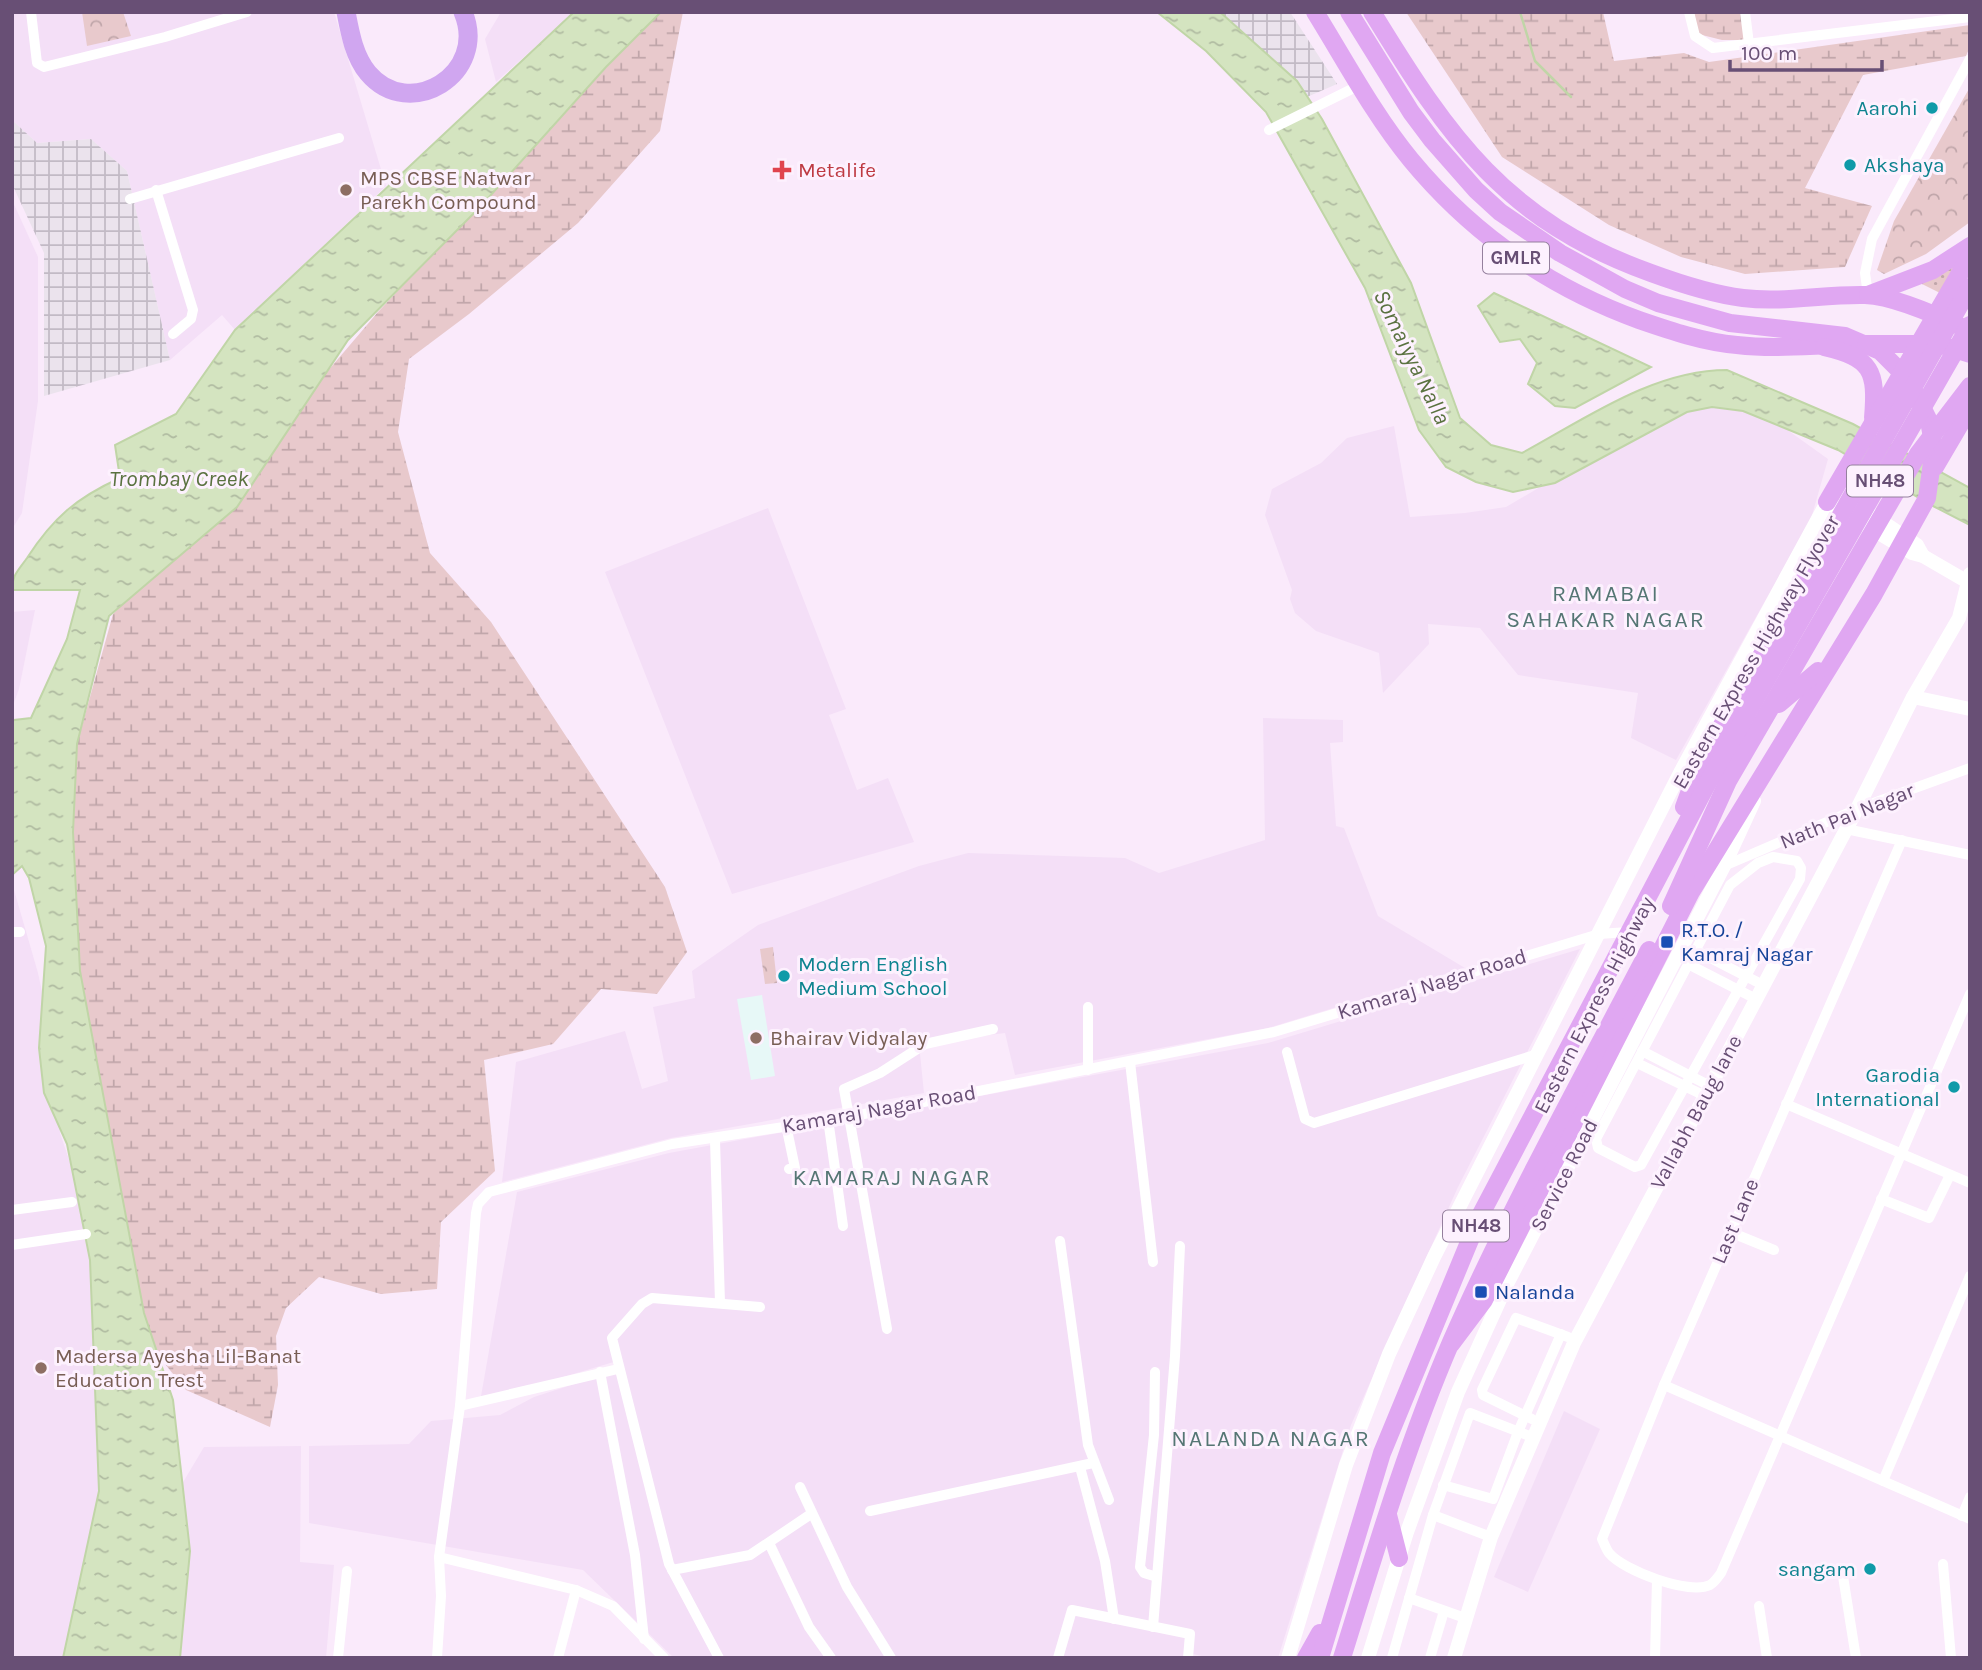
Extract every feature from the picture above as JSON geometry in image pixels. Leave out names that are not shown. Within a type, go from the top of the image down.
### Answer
[{"type":"highway","points":[[346,12],[355,51],[368,73],[385,86],[412,93],[437,87],[462,63],[470,40],[463,12]]},
{"type":"highway","name":"GMLR","points":[[1315,12],[1410,158],[1456,211],[1544,277],[1618,312],[1694,338],[1768,348],[1938,344],[1970,354]]},
{"type":"highway","points":[[1349,12],[1410,112],[1439,149],[1476,190],[1529,232],[1625,289],[1658,303],[1730,323],[1845,336],[1880,351],[1908,379],[1928,421],[1934,448],[1927,498],[1874,594],[1691,892],[1484,1300],[1451,1344]]},
{"type":"highway","name":"GMLR","points":[[1372,12],[1427,101],[1468,153],[1513,197],[1570,237],[1638,268],[1708,291],[1770,299],[1868,295],[1934,314],[1961,324],[1970,331]]},
{"type":"highway","points":[[1868,295],[1933,270],[1970,246]]},
{"type":"highway","points":[[1830,497],[1970,256]]},
{"type":"highway","points":[[1790,640],[1902,404],[1938,344],[1961,324],[1970,287]]},
{"type":"highway","name":"Eastern Express Highway Flyover","points":[[1667,857],[1790,640],[1961,324]]},
{"type":"highway","points":[[1819,346],[1849,353],[1870,369],[1875,391],[1873,421]]},
{"type":"highway","points":[[1690,867],[1797,707],[1965,416],[1970,388]]},
{"type":"highway","name":"Eastern Express Highway","points":[[1360,1601],[1405,1461],[1451,1344],[1506,1225],[1690,867],[1728,782],[1768,713],[1790,640],[1919,454],[1970,388]]},
{"type":"highway","points":[[1768,713],[1818,671]]},
{"type":"highway","name":"Eastern Express Highway","points":[[1330,1615],[1382,1453],[1479,1218],[1667,857]]},
{"type":"highway","points":[[1388,1515],[1399,1558]]},
{"type":"highway","points":[[1351,1658],[1360,1601]]},
{"type":"highway","name":"NH48","points":[[1342,1658],[1360,1601]]},
{"type":"highway","points":[[1306,1658],[1330,1615]]},
{"type":"highway","name":"NH48","points":[[1320,1658],[1330,1615]]},
{"type":"street","points":[[31,12],[37,63],[44,67],[165,37],[247,12]]},
{"type":"street","points":[[1689,12],[1695,36],[1713,48],[1970,17]]},
{"type":"street","points":[[1745,12],[1749,44]]},
{"type":"street","points":[[1868,295],[1865,273],[1872,239],[1970,59]]},
{"type":"street","points":[[1271,129],[1360,85]]},
{"type":"street","points":[[130,199],[339,138]]},
{"type":"street","points":[[156,190],[193,310],[191,319],[173,334]]},
{"type":"street","points":[[1288,1658],[1346,1465],[1390,1354],[1434,1257],[1681,771],[1830,497],[1896,536],[1912,554],[1923,556],[1968,577]]},
{"type":"street","name":"Vallabh Baug lane","points":[[1454,1658],[1532,1418],[1708,1091],[1913,697],[1964,618],[1968,577]]},
{"type":"street","points":[[1913,697],[1970,709]]},
{"type":"street","name":"Service Road","points":[[1368,1658],[1399,1558],[1458,1392],[1502,1296],[1724,866],[1797,707]]},
{"type":"street","name":"Nath Pai Nagar","points":[[1724,866],[1857,809],[1970,768]]},
{"type":"street","points":[[1846,829],[1970,855]]},
{"type":"street","name":"Last Lane","points":[[1657,1580],[1618,1560],[1608,1552],[1602,1539],[1664,1385],[1902,840]]},
{"type":"street","points":[[1773,858],[1797,861],[1801,868],[1800,879],[1644,1158],[1635,1167],[1598,1148],[1596,1142],[1695,950],[1730,885],[1758,863],[1773,858]]},
{"type":"street","points":[[1790,897],[1805,906]]},
{"type":"street","name":"Kamaraj Nagar Road","points":[[437,1658],[441,1598],[439,1557],[460,1406],[476,1213],[482,1198],[489,1192],[672,1144],[715,1140],[786,1125],[849,1117],[1274,1032],[1599,934],[1628,932]]},
{"type":"street","points":[[1695,950],[1763,985]]},
{"type":"street","points":[[1688,964],[1756,999]]},
{"type":"street","points":[[1655,1658],[1657,1580],[1701,1587],[1713,1584],[1721,1573],[1970,994]]},
{"type":"street","points":[[1088,1007],[1088,1070]]},
{"type":"street","points":[[887,1329],[849,1117],[842,1094],[847,1086],[880,1073],[925,1044],[993,1029]]},
{"type":"street","points":[[1642,1051],[1687,1081]]},
{"type":"street","points":[[1287,1052],[1305,1119],[1314,1124],[1538,1054]]},
{"type":"street","points":[[1130,1062],[1153,1262]]},
{"type":"street","points":[[1637,1063],[1708,1091]]},
{"type":"street","points":[[1786,1104],[1970,1183]]},
{"type":"street","points":[[828,1119],[843,1226]]},
{"type":"street","points":[[786,1125],[795,1168],[789,1168]]},
{"type":"street","points":[[715,1140],[720,1303]]},
{"type":"street","points":[[1644,1158],[1666,1170]]},
{"type":"street","points":[[1881,1199],[1929,1218],[1950,1175]]},
{"type":"street","points":[[12,1210],[72,1202]]},
{"type":"street","points":[[1730,1232],[1774,1250]]},
{"type":"street","points":[[12,1245],[86,1234]]},
{"type":"street","points":[[1060,1241],[1088,1445],[1109,1500]]},
{"type":"street","points":[[1153,1627],[1175,1356],[1180,1246]]},
{"type":"street","points":[[1883,1481],[1970,1276]]},
{"type":"street","points":[[719,1658],[672,1570],[612,1338],[646,1300],[659,1297],[760,1307]]},
{"type":"street","points":[[1561,1334],[1532,1418],[1483,1395],[1482,1390],[1516,1318],[1561,1334],[1576,1340]]},
{"type":"street","points":[[460,1406],[618,1368]]},
{"type":"street","points":[[1155,1372],[1154,1435],[1140,1567],[1144,1573],[1157,1577]]},
{"type":"street","points":[[600,1373],[635,1556],[644,1639]]},
{"type":"street","points":[[1664,1385],[1966,1518],[1970,1497]]},
{"type":"street","points":[[1392,1658],[1433,1516],[1443,1485],[1470,1413],[1525,1434],[1493,1499],[1443,1485]]},
{"type":"street","points":[[870,1511],[1093,1463]]},
{"type":"street","points":[[1080,1467],[1105,1561],[1114,1619]]},
{"type":"street","points":[[800,1487],[847,1587],[891,1658]]},
{"type":"street","points":[[672,1570],[743,1558],[811,1514]]},
{"type":"street","points":[[1433,1516],[1492,1537]]},
{"type":"street","points":[[769,1543],[809,1627],[831,1658]]},
{"type":"street","points":[[439,1557],[576,1590],[614,1606],[664,1658]]},
{"type":"street","points":[[1943,1564],[1951,1658]]},
{"type":"street","points":[[1842,1570],[1856,1658]]},
{"type":"street","points":[[338,1658],[347,1571]]},
{"type":"street","points":[[558,1658],[576,1590]]},
{"type":"street","points":[[1409,1598],[1465,1618]]},
{"type":"street","points":[[1759,1606],[1767,1658]]},
{"type":"street","points":[[1058,1658],[1072,1610],[1189,1634],[1188,1658]]},
{"type":"street","points":[[1430,1658],[1444,1611]]},
{"type":"shaded area","points":[[12,12],[334,12],[386,186],[235,330],[222,315],[170,360],[127,171],[91,139],[37,143],[12,120]]},
{"type":"shaded area","points":[[501,12],[574,12],[496,82],[485,39]]},
{"type":"shaded area","points":[[1220,12],[1290,12],[1337,84],[1307,97],[1297,81]]},
{"type":"shaded area","points":[[12,120],[37,143],[91,139],[127,171],[170,360],[44,396],[44,253],[12,184]]},
{"type":"shaded area","points":[[12,200],[38,257],[38,401],[22,513],[12,529]]},
{"type":"shaded area","points":[[1751,404],[1828,459],[1811,519],[1676,760],[1631,738],[1638,693],[1518,675],[1480,628],[1428,624],[1429,644],[1383,693],[1379,653],[1316,631],[1295,613],[1290,599],[1292,590],[1265,515],[1272,489],[1321,463],[1347,438],[1394,426],[1410,517],[1465,513],[1506,507],[1676,407]]},
{"type":"shaded area","points":[[768,508],[846,709],[829,715],[857,790],[888,778],[914,842],[732,894],[605,572]]},
{"type":"shaded area","points":[[35,610],[19,689],[12,708],[12,612]]},
{"type":"shaded area","points":[[1263,718],[1343,720],[1343,742],[1330,743],[1336,826],[1344,828],[1378,916],[1465,968],[1268,1028],[1015,1075],[1005,1033],[919,1044],[924,1093],[671,1138],[502,1182],[516,1062],[625,1031],[642,1089],[668,1081],[653,1007],[695,998],[692,971],[758,925],[919,866],[968,853],[1125,858],[1159,873],[1265,840]]},
{"type":"shaded area","points":[[12,883],[38,973],[56,1056],[60,1133],[92,1228],[103,1456],[80,1658],[12,1658]]},
{"type":"shaded area","points":[[1580,949],[1458,1187],[1351,1425],[1278,1658],[1211,1658],[1188,1653],[1186,1658],[674,1658],[583,1570],[309,1523],[309,1446],[409,1444],[431,1421],[500,1415],[534,1397],[618,1370],[617,1361],[480,1402],[517,1192],[669,1153],[1268,1043]]},
{"type":"shaded area","name":"Bhairav Vidyalay","points":[[762,995],[775,1076],[751,1080],[737,999]]},
{"type":"shaded area","points":[[1564,1411],[1600,1429],[1528,1592],[1494,1577]]},
{"type":"shaded area","points":[[301,1446],[300,1562],[334,1565],[326,1658],[180,1658],[190,1551],[182,1484],[204,1447]]},
{"type":"green space","points":[[82,12],[123,12],[131,36],[87,46]]},
{"type":"green space","points":[[658,12],[683,12],[660,131],[578,223],[469,314],[409,359],[398,432],[430,553],[491,622],[665,887],[687,952],[657,994],[601,989],[553,1044],[484,1060],[495,1171],[441,1222],[437,1289],[381,1294],[319,1277],[286,1308],[276,1336],[278,1385],[270,1427],[186,1390],[157,1354],[144,1313],[80,971],[72,844],[77,744],[113,614],[232,499],[315,386],[378,312]]},
{"type":"green space","points":[[1406,12],[1603,12],[1614,61],[1684,53],[1709,62],[1970,25],[1970,46],[1966,56],[1863,75],[1805,188],[1872,206],[1845,267],[1745,274],[1681,257],[1609,225],[1502,157]]},
{"type":"green space","points":[[1694,12],[1742,12],[1745,40],[1722,40],[1698,34]]},
{"type":"green space","points":[[1970,87],[1970,222],[1926,254],[1884,274],[1877,270],[1894,221]]},
{"type":"green space","points":[[1956,264],[1940,293],[1920,283]]},
{"type":"green space","points":[[773,947],[777,983],[765,984],[760,949]]},
{"type":"water","name":"Trombay Creek","points":[[574,12],[661,12],[606,67],[480,207],[348,340],[237,507],[109,616],[77,744],[73,832],[80,971],[144,1313],[173,1400],[190,1551],[180,1658],[63,1658],[99,1491],[90,1260],[67,1144],[44,1093],[39,1048],[46,946],[29,878],[22,866],[12,875],[12,723],[14,720],[31,718],[67,639],[80,590],[12,590],[13,580],[56,520],[91,493],[120,478],[115,445],[176,414],[235,330]]},
{"type":"water","name":"Somaiyya Nalla","points":[[1157,12],[1220,12],[1297,81],[1322,119],[1411,283],[1460,418],[1491,445],[1522,453],[1646,387],[1700,372],[1727,370],[1853,424],[1970,488],[1970,525],[1838,450],[1743,411],[1712,407],[1687,412],[1555,483],[1513,492],[1476,482],[1446,467],[1419,430],[1365,288],[1266,112],[1206,51]]},
{"type":"water","points":[[1494,293],[1651,367],[1575,408],[1555,406],[1528,384],[1537,363],[1520,339],[1500,342],[1478,306]]},
{"type":"waterway","points":[[1520,12],[1535,61],[1571,97]]},
{"type":"place","name":"Aarohi","points":[[1932,108]]},
{"type":"place","name":"Akshaya","points":[[1850,165]]},
{"type":"place","name":"Metalife","points":[[782,170]]},
{"type":"place","name":"MPS CBSE Natwar Parekh Compound","points":[[346,190]]},
{"type":"place","name":"R.T.O. / Kamraj Nagar","points":[[1667,942]]},
{"type":"place","name":"Modern English Medium School","points":[[784,976]]},
{"type":"place","name":"Bhairav Vidyalay","points":[[756,1038]]},
{"type":"place","name":"Garodia International","points":[[1954,1087]]},
{"type":"place","name":"Nalanda","points":[[1481,1292]]},
{"type":"place","name":"Madersa Ayesha Lil-Banat Education Trest","points":[[41,1368]]},
{"type":"place","name":"sangam","points":[[1870,1569]]},
{"type":"district","name":"RAMABAI SAHAKAR NAGAR","points":[[1606,606]]},
{"type":"district","name":"KAMARAJ NAGAR","points":[[892,1177]]},
{"type":"district","name":"NALANDA NAGAR","points":[[1271,1438]]}]
